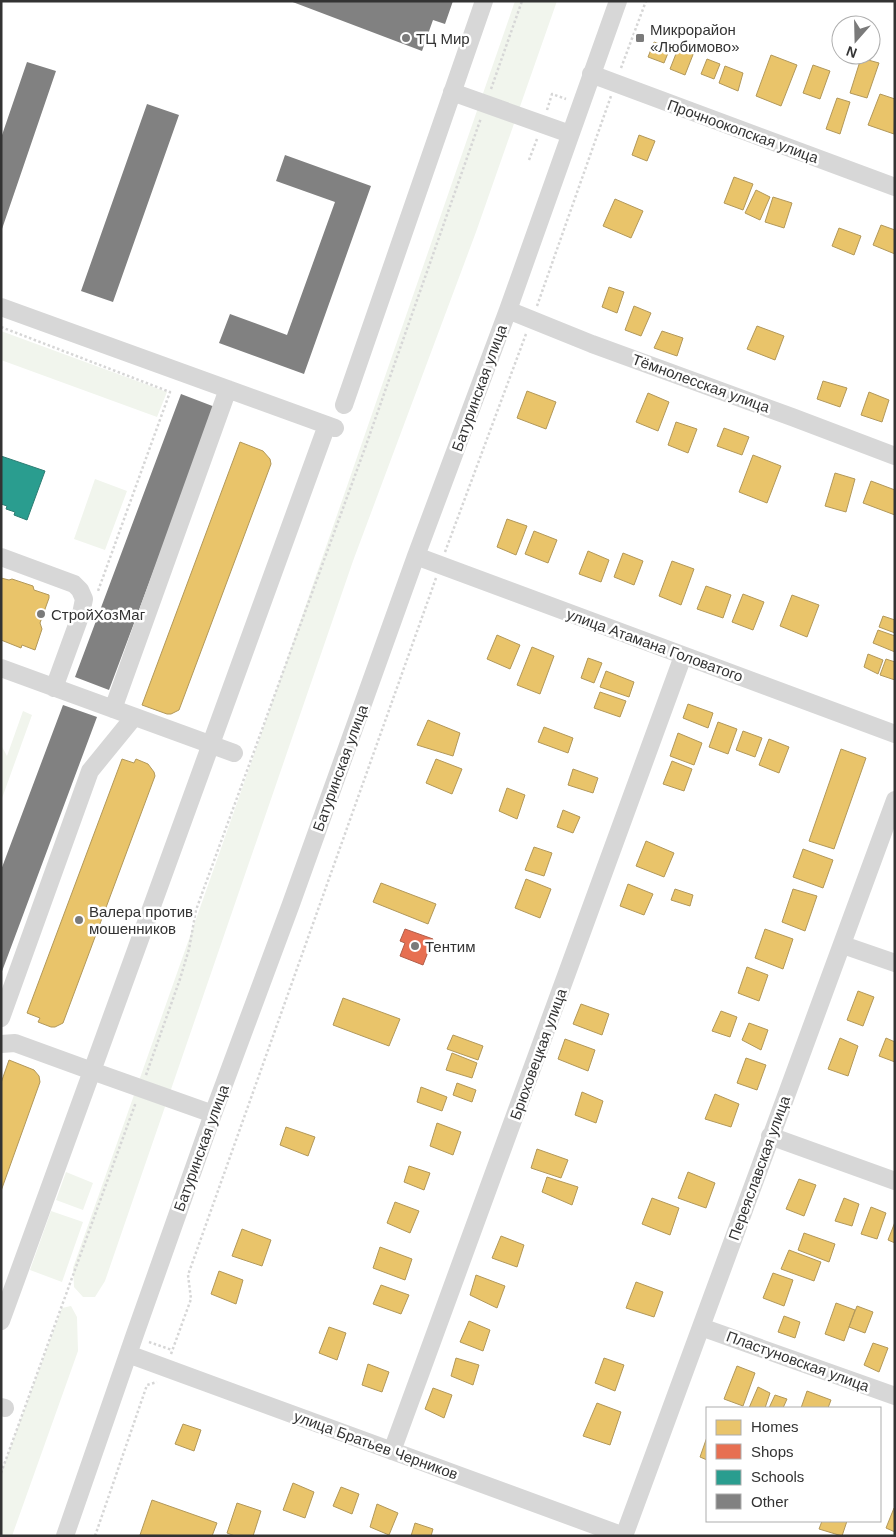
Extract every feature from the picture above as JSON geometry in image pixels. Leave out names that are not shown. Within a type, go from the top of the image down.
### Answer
[{"type":"street","points":[[344,405],[484,1]]},
{"type":"street","name":"Батуринская улица","points":[[65,1536],[213,1114],[296,892],[416,556],[508,310],[618,1]]},
{"type":"street","name":"Прочноокопская улица","points":[[591,74],[895,187]]},
{"type":"street","points":[[452,92],[570,134]]},
{"type":"street","points":[[1,307],[331,426],[210,744],[1,1321]]},
{"type":"street","name":"Тёмнолесская улица","points":[[508,310],[592,344],[767,407],[895,456]]},
{"type":"street","points":[[113,709],[228,389]]},
{"type":"street","name":"улица Атамана Головатого","points":[[416,556],[895,734]]},
{"type":"street","points":[[1,557],[74,584],[80,590],[84,599],[81,614],[54,688]]},
{"type":"street","name":"Брюховецкая улица","points":[[392,1451],[683,656]]},
{"type":"street","points":[[1,668],[234,753]]},
{"type":"street","points":[[1,1018],[90,770],[134,717]]},
{"type":"street","name":"Переяславская улица","points":[[624,1536],[895,800]]},
{"type":"street","points":[[843,944],[895,963]]},
{"type":"street","points":[[1,1044],[15,1043],[213,1114]]},
{"type":"street","points":[[770,1136],[895,1181]]},
{"type":"street","name":"Пластуновская улица","points":[[701,1327],[895,1396]]},
{"type":"street","name":"улица Братьев Черников","points":[[128,1354],[624,1536]]},
{"type":"path","points":[[1,1473],[180,979],[189,949],[196,910],[365,448],[522,1]]},
{"type":"path","points":[[618,74],[646,1]]},
{"type":"path","points":[[546,113],[552,94],[566,99]]},
{"type":"path","points":[[95,1536],[146,1385],[161,1381],[190,1300],[188,1275],[440,564],[532,320],[611,94]]},
{"type":"path","points":[[599,112],[604,114]]},
{"type":"path","points":[[529,160],[538,135]]},
{"type":"path","points":[[1,327],[170,392],[96,597]]},
{"type":"path","points":[[148,1342],[172,1350]]},
{"type":"shaded area","points":[[515,1],[557,1],[476,232],[353,561],[105,1281],[95,1297],[83,1297],[74,1287],[73,1268],[256,749]]},
{"type":"shaded area","points":[[1,331],[167,392],[157,417],[1,360]]},
{"type":"shaded area","points":[[95,479],[127,491],[105,550],[74,539]]},
{"type":"shaded area","points":[[23,711],[32,715],[1,801],[1,745],[7,756]]},
{"type":"shaded area","points":[[66,1172],[93,1183],[83,1210],[56,1200]]},
{"type":"shaded area","points":[[51,1211],[83,1222],[62,1282],[30,1270]]},
{"type":"shaded area","points":[[71,1306],[77,1317],[78,1351],[12,1536],[1,1536],[1,1473],[62,1308]]},
{"type":"building: Homes","points":[[681,41],[696,47],[685,75],[670,69]]},
{"type":"building: Homes","points":[[654,42],[670,48],[664,63],[648,57]]},
{"type":"building: Homes","points":[[771,55],[797,65],[781,106],[756,96]]},
{"type":"building: Homes","points":[[707,59],[720,64],[714,79],[701,74]]},
{"type":"building: Homes","points":[[813,65],[830,71],[820,99],[803,93]]},
{"type":"building: Homes","points":[[859,65],[878,65],[867,98],[850,93]]},
{"type":"building: Homes","points":[[725,66],[743,73],[738,91],[719,83]]},
{"type":"building: Homes","points":[[880,94],[895,99],[894,134],[868,125]]},
{"type":"building: Homes","points":[[837,98],[850,102],[840,134],[826,129]]},
{"type":"building: Homes","points":[[639,135],[655,141],[647,161],[632,155]]},
{"type":"building: Homes","points":[[734,177],[753,184],[743,210],[724,203]]},
{"type":"building: Homes","points":[[756,190],[770,197],[760,220],[745,213]]},
{"type":"building: Homes","points":[[773,197],[792,203],[784,228],[765,222]]},
{"type":"building: Homes","points":[[615,199],[643,211],[631,238],[603,226]]},
{"type":"building: Homes","points":[[881,225],[895,230],[895,254],[873,245]]},
{"type":"building: Homes","points":[[839,228],[861,236],[854,255],[832,246]]},
{"type":"building: Homes","points":[[609,287],[624,292],[617,313],[602,307]]},
{"type":"building: Homes","points":[[634,306],[651,313],[641,336],[625,330]]},
{"type":"building: Homes","points":[[757,326],[784,336],[775,360],[747,349]]},
{"type":"building: Homes","points":[[662,331],[683,338],[677,356],[654,348]]},
{"type":"building: Homes","points":[[823,381],[847,388],[840,407],[817,399]]},
{"type":"building: Homes","points":[[527,391],[556,402],[546,429],[517,418]]},
{"type":"building: Homes","points":[[869,392],[889,400],[882,422],[861,415]]},
{"type":"building: Homes","points":[[648,393],[669,402],[658,431],[636,422]]},
{"type":"building: Homes","points":[[676,422],[697,429],[688,453],[668,445]]},
{"type":"building: Homes","points":[[724,428],[749,437],[742,455],[717,446]]},
{"type":"building: Homes","points":[[240,442],[263,451],[270,459],[271,464],[179,710],[167,714],[142,705]]},
{"type":"building: Homes","points":[[753,455],[781,466],[767,503],[739,492]]},
{"type":"building: Homes","points":[[835,473],[855,479],[846,512],[825,506]]},
{"type":"building: Homes","points":[[871,481],[895,490],[895,515],[863,503]]},
{"type":"building: Homes","points":[[507,519],[527,526],[516,555],[497,547]]},
{"type":"building: Homes","points":[[534,531],[557,540],[548,563],[525,554]]},
{"type":"building: Homes","points":[[588,551],[609,560],[601,582],[579,574]]},
{"type":"building: Homes","points":[[623,553],[643,561],[634,585],[614,577]]},
{"type":"building: Homes","points":[[672,561],[694,569],[681,605],[659,596]]},
{"type":"building: Homes","points":[[1,578],[12,579],[33,586],[34,590],[49,595],[40,623],[42,629],[35,650],[22,645],[21,648],[1,640]]},
{"type":"building: Homes","points":[[706,586],[731,595],[723,618],[697,609]]},
{"type":"building: Homes","points":[[743,594],[764,602],[753,630],[732,622]]},
{"type":"building: Homes","points":[[792,595],[819,605],[807,637],[780,626]]},
{"type":"building: Homes","points":[[883,616],[895,620],[895,633],[879,627]]},
{"type":"building: Homes","points":[[878,630],[895,636],[895,652],[873,643]]},
{"type":"building: Homes","points":[[497,635],[520,645],[510,669],[487,659]]},
{"type":"building: Homes","points":[[532,647],[554,656],[540,694],[517,685]]},
{"type":"building: Homes","points":[[868,654],[883,660],[878,674],[864,667]]},
{"type":"building: Homes","points":[[588,658],[602,663],[594,683],[581,678]]},
{"type":"building: Homes","points":[[886,659],[895,662],[895,680],[880,675]]},
{"type":"building: Homes","points":[[606,671],[634,682],[629,697],[600,687]]},
{"type":"building: Homes","points":[[600,692],[626,701],[620,717],[594,708]]},
{"type":"building: Homes","points":[[688,704],[713,713],[708,728],[683,718]]},
{"type":"building: Homes","points":[[428,720],[460,733],[453,756],[417,745]]},
{"type":"building: Homes","points":[[718,722],[737,729],[728,754],[709,747]]},
{"type":"building: Homes","points":[[544,727],[573,738],[568,753],[538,742]]},
{"type":"building: Homes","points":[[743,731],[762,738],[755,757],[736,750]]},
{"type":"building: Homes","points":[[678,733],[702,743],[694,765],[670,756]]},
{"type":"building: Homes","points":[[769,739],[789,747],[779,773],[759,765]]},
{"type":"building: Homes","points":[[841,749],[866,758],[834,849],[809,841]]},
{"type":"building: Homes","points":[[122,759],[134,763],[136,759],[148,764],[155,776],[63,1023],[51,1027],[38,1022],[40,1018],[27,1013]]},
{"type":"building: Homes","points":[[436,759],[462,769],[452,794],[426,783]]},
{"type":"building: Homes","points":[[672,761],[692,769],[684,791],[663,784]]},
{"type":"building: Homes","points":[[573,769],[598,778],[593,793],[568,785]]},
{"type":"building: Homes","points":[[507,788],[525,795],[517,819],[499,811]]},
{"type":"building: Homes","points":[[563,810],[580,817],[573,833],[557,827]]},
{"type":"building: Homes","points":[[646,841],[674,853],[664,877],[636,866]]},
{"type":"building: Homes","points":[[534,847],[552,853],[544,876],[525,870]]},
{"type":"building: Homes","points":[[803,849],[833,860],[823,888],[793,877]]},
{"type":"building: Homes","points":[[526,879],[551,889],[540,918],[515,908]]},
{"type":"building: Homes","points":[[381,883],[436,904],[428,924],[373,902]]},
{"type":"building: Homes","points":[[628,884],[653,894],[644,915],[620,906]]},
{"type":"building: Homes","points":[[675,889],[693,895],[690,906],[671,900]]},
{"type":"building: Homes","points":[[793,889],[817,896],[805,931],[782,922]]},
{"type":"building: Homes","points":[[765,929],[793,939],[783,969],[755,958]]},
{"type":"building: Homes","points":[[747,967],[768,975],[759,1001],[738,993]]},
{"type":"building: Homes","points":[[858,991],[874,997],[863,1026],[847,1020]]},
{"type":"building: Homes","points":[[343,998],[400,1019],[389,1046],[333,1025]]},
{"type":"building: Homes","points":[[581,1004],[609,1014],[602,1035],[573,1024]]},
{"type":"building: Homes","points":[[721,1011],[737,1017],[730,1037],[712,1031]]},
{"type":"building: Homes","points":[[749,1023],[768,1030],[761,1050],[742,1040]]},
{"type":"building: Homes","points":[[453,1035],[483,1046],[478,1060],[447,1049]]},
{"type":"building: Homes","points":[[840,1038],[858,1046],[848,1076],[828,1069]]},
{"type":"building: Homes","points":[[886,1038],[895,1042],[895,1062],[879,1056]]},
{"type":"building: Homes","points":[[565,1039],[595,1050],[588,1071],[558,1059]]},
{"type":"building: Homes","points":[[452,1053],[477,1063],[472,1078],[446,1070]]},
{"type":"building: Homes","points":[[746,1058],[766,1065],[757,1090],[737,1083]]},
{"type":"building: Homes","points":[[9,1060],[34,1070],[39,1076],[40,1082],[1,1191],[1,1083]]},
{"type":"building: Homes","points":[[457,1083],[476,1090],[472,1102],[453,1095]]},
{"type":"building: Homes","points":[[421,1087],[447,1097],[442,1111],[417,1102]]},
{"type":"building: Homes","points":[[582,1092],[603,1101],[596,1123],[575,1115]]},
{"type":"building: Homes","points":[[715,1094],[739,1104],[731,1127],[705,1119]]},
{"type":"building: Homes","points":[[437,1123],[461,1132],[453,1155],[430,1146]]},
{"type":"building: Homes","points":[[286,1127],[315,1137],[308,1156],[280,1145]]},
{"type":"building: Homes","points":[[537,1149],[568,1160],[561,1178],[531,1168]]},
{"type":"building: Homes","points":[[409,1166],[430,1173],[424,1190],[404,1182]]},
{"type":"building: Homes","points":[[688,1172],[715,1183],[706,1208],[678,1198]]},
{"type":"building: Homes","points":[[547,1177],[578,1187],[572,1205],[542,1192]]},
{"type":"building: Homes","points":[[799,1179],[816,1185],[804,1216],[786,1209]]},
{"type":"building: Homes","points":[[652,1198],[679,1208],[670,1235],[642,1224]]},
{"type":"building: Homes","points":[[844,1198],[859,1204],[852,1226],[835,1221]]},
{"type":"building: Homes","points":[[395,1202],[419,1211],[410,1233],[387,1223]]},
{"type":"building: Homes","points":[[871,1207],[886,1213],[877,1239],[861,1234]]},
{"type":"building: Homes","points":[[895,1222],[895,1243],[888,1240]]},
{"type":"building: Homes","points":[[242,1229],[271,1240],[262,1266],[232,1256]]},
{"type":"building: Homes","points":[[804,1233],[835,1244],[829,1262],[798,1250]]},
{"type":"building: Homes","points":[[501,1236],[524,1245],[517,1267],[492,1258]]},
{"type":"building: Homes","points":[[380,1247],[412,1259],[405,1280],[373,1268]]},
{"type":"building: Homes","points":[[789,1250],[821,1262],[814,1281],[781,1269]]},
{"type":"building: Homes","points":[[219,1271],[243,1280],[236,1304],[211,1294]]},
{"type":"building: Homes","points":[[773,1273],[793,1280],[784,1306],[763,1298]]},
{"type":"building: Homes","points":[[476,1275],[505,1286],[497,1308],[470,1295]]},
{"type":"building: Homes","points":[[636,1282],[663,1292],[654,1317],[626,1308]]},
{"type":"building: Homes","points":[[381,1285],[409,1295],[401,1314],[373,1304]]},
{"type":"building: Homes","points":[[836,1303],[855,1310],[844,1341],[825,1334]]},
{"type":"building: Homes","points":[[857,1306],[873,1312],[865,1333],[849,1327]]},
{"type":"building: Homes","points":[[784,1316],[800,1322],[795,1338],[778,1332]]},
{"type":"building: Homes","points":[[469,1321],[490,1330],[483,1351],[460,1342]]},
{"type":"building: Homes","points":[[329,1327],[346,1333],[337,1360],[319,1353]]},
{"type":"building: Homes","points":[[873,1343],[888,1348],[879,1372],[864,1365]]},
{"type":"building: Homes","points":[[456,1358],[479,1365],[473,1385],[451,1376]]},
{"type":"building: Homes","points":[[604,1358],[624,1365],[615,1391],[595,1383]]},
{"type":"building: Homes","points":[[368,1364],[389,1372],[382,1392],[362,1385]]},
{"type":"building: Homes","points":[[737,1366],[755,1373],[743,1406],[724,1399]]},
{"type":"building: Homes","points":[[758,1387],[770,1393],[765,1407],[749,1407]]},
{"type":"building: Homes","points":[[433,1388],[452,1395],[444,1418],[425,1409]]},
{"type":"building: Homes","points":[[807,1391],[831,1400],[828,1407],[801,1407]]},
{"type":"building: Homes","points":[[775,1395],[787,1399],[783,1407],[769,1407]]},
{"type":"building: Homes","points":[[597,1403],[621,1412],[610,1445],[583,1436]]},
{"type":"building: Homes","points":[[183,1424],[201,1430],[194,1451],[175,1444]]},
{"type":"building: Homes","points":[[706,1440],[706,1460],[700,1457]]},
{"type":"building: Homes","points":[[293,1483],[314,1492],[305,1518],[283,1510]]},
{"type":"building: Homes","points":[[341,1487],[359,1494],[352,1514],[333,1506]]},
{"type":"building: Homes","points":[[152,1500],[217,1523],[212,1536],[140,1535]]},
{"type":"building: Homes","points":[[237,1503],[261,1511],[253,1536],[235,1536],[227,1533]]},
{"type":"building: Homes","points":[[377,1504],[398,1513],[389,1535],[370,1527]]},
{"type":"building: Homes","points":[[895,1509],[895,1532],[886,1528]]},
{"type":"building: Homes","points":[[822,1522],[847,1522],[842,1536],[819,1529]]},
{"type":"building: Homes","points":[[415,1523],[433,1529],[431,1536],[411,1536]]},
{"type":"building: Shops","points":[[405,929],[433,939],[423,965],[400,956],[405,943],[400,941]]},
{"type":"building: Schools","points":[[1,456],[45,471],[27,520],[14,515],[15,512],[6,509],[7,506],[1,504]]},
{"type":"building: Other","name":"ТЦ Мир","points":[[290,1],[453,1],[445,24],[433,20],[422,51]]},
{"type":"building: Other","points":[[27,62],[56,71],[2,229],[1,138]]},
{"type":"building: Other","points":[[147,104],[179,115],[113,302],[81,291]]},
{"type":"building: Other","points":[[285,155],[371,186],[304,374],[219,343],[230,314],[287,335],[335,202],[276,181]]},
{"type":"building: Other","points":[[181,394],[215,407],[109,690],[75,677]]},
{"type":"building: Other","points":[[63,705],[97,717],[1,974],[1,870]]},
{"type":"place","name":"ТЦ Мир","points":[[406,38]]},
{"type":"place","name":"Микрорайон «Любимово»","points":[[640,38]]},
{"type":"place","name":"СтройХозМаг","points":[[41,614]]},
{"type":"place","name":"Валера против мошенников","points":[[79,920]]},
{"type":"place","name":"Тентим","points":[[415,946]]}]
